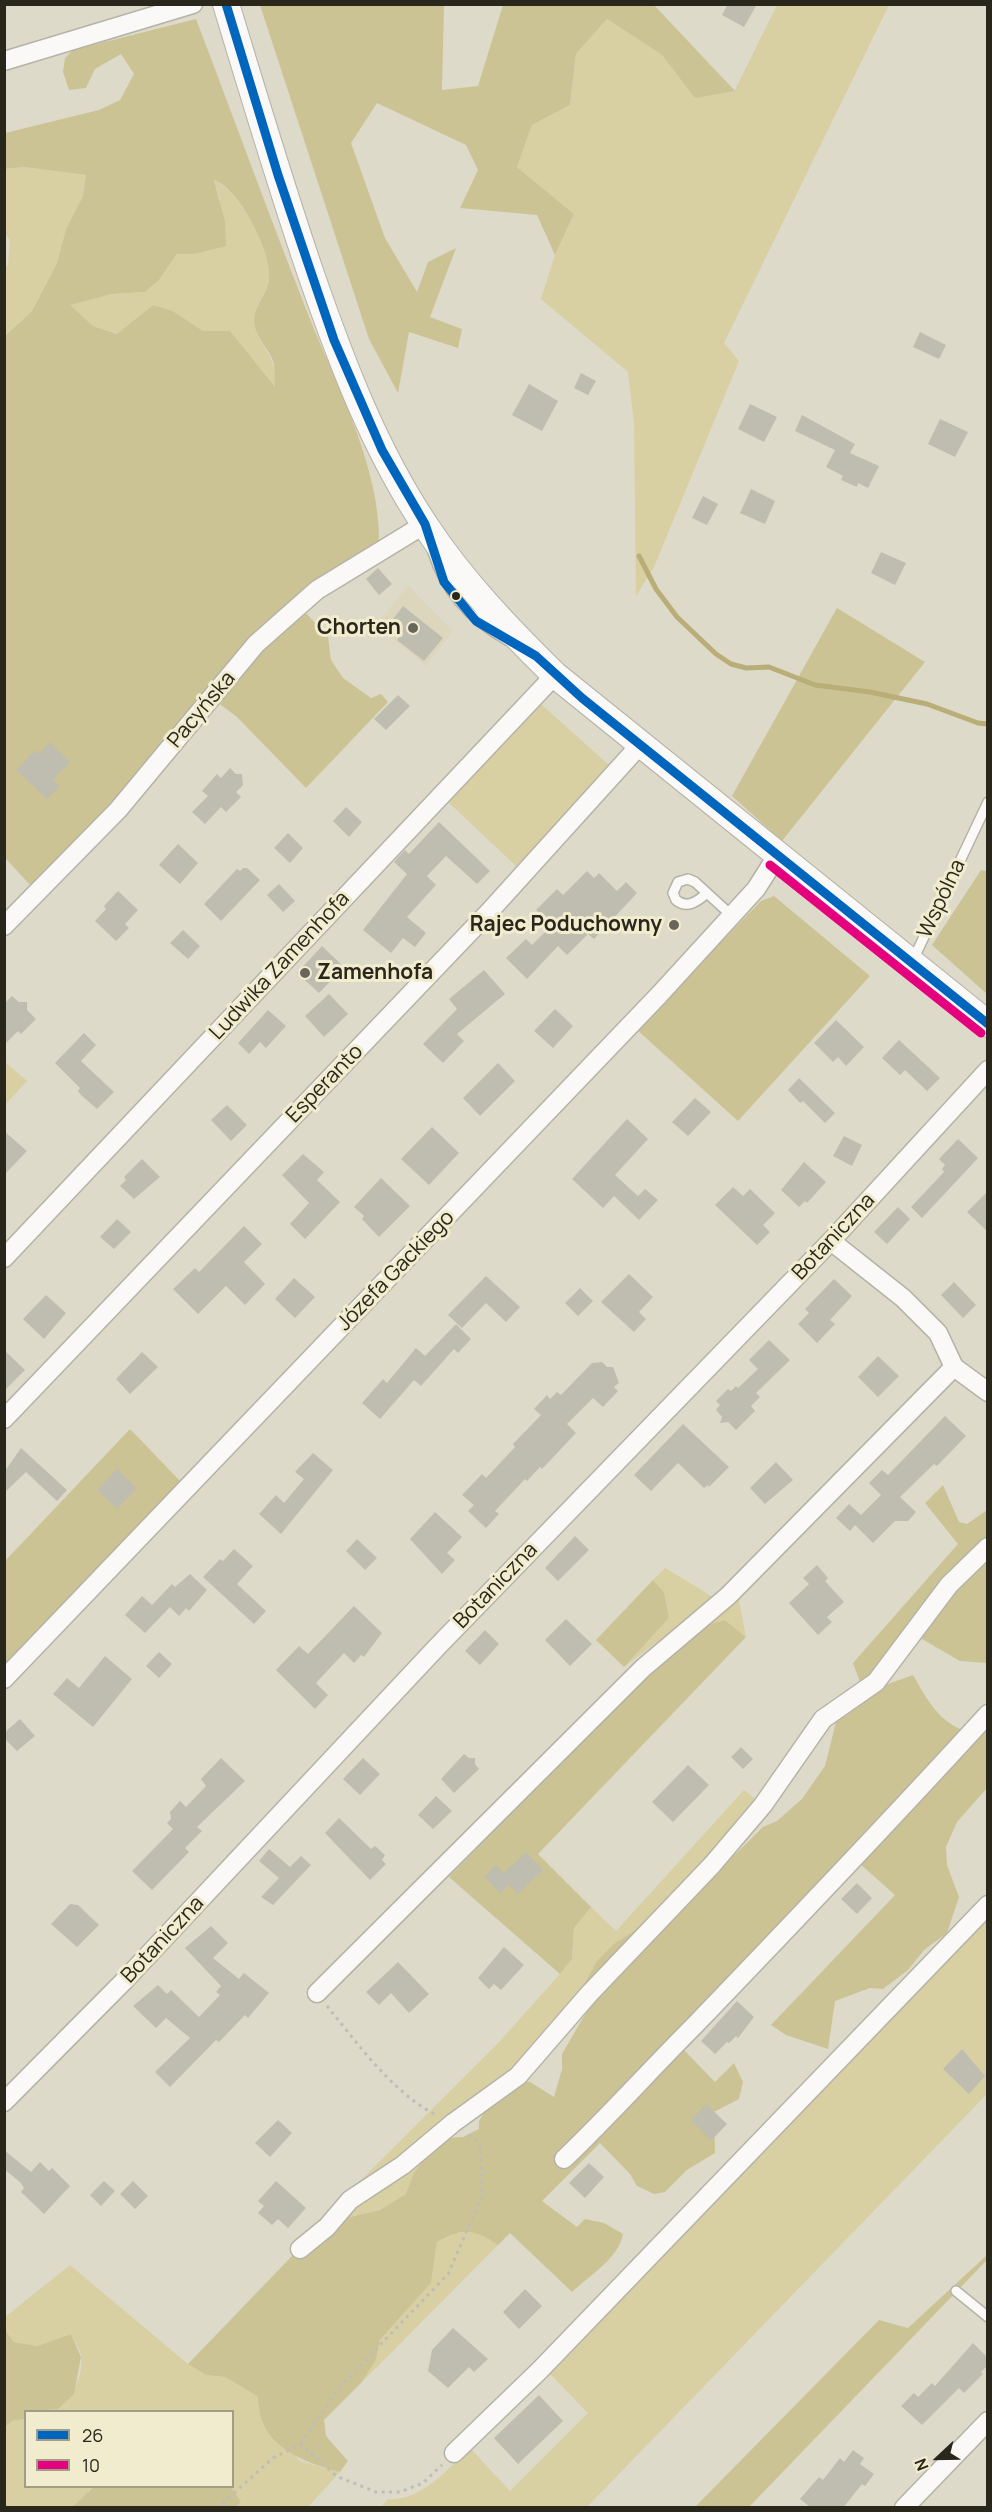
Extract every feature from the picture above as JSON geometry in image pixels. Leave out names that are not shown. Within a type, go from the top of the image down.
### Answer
[{"type":"main road","points":[[226,4],[278,175],[334,340],[382,450],[424,524],[481,598],[555,675],[987,1024]]},
{"type":"street","points":[[4,61],[194,4]]},
{"type":"street","name":"Pacyńska","points":[[4,926],[118,810],[256,644],[317,590],[424,524]]},
{"type":"street","name":"Ludwika Zamenhofa","points":[[4,1258],[555,675]]},
{"type":"street","name":"Esperanto","points":[[4,1419],[488,913],[640,745]]},
{"type":"street","name":"Józefa Gackiego","points":[[4,1679],[534,1127],[756,889],[777,856]]},
{"type":"street","name":"Botaniczna","points":[[4,2102],[123,1983],[438,1646],[831,1241],[987,1070]]},
{"type":"street","points":[[831,1241],[903,1298],[938,1333],[954,1366],[987,1392]]},
{"type":"street","points":[[317,1993],[644,1668],[728,1596],[954,1366]]},
{"type":"street","points":[[300,2249],[327,2227],[350,2200],[403,2165],[453,2123],[518,2076],[589,1994],[712,1865],[763,1805],[823,1719],[876,1682],[949,1585],[987,1547]]},
{"type":"street","points":[[564,2159],[616,2110],[662,2059],[821,1895],[987,1714]]},
{"type":"street","points":[[454,2453],[540,2370],[987,1905]]},
{"type":"street","points":[[904,2508],[987,2421]]},
{"type":"lane","name":"Wspólna","points":[[912,963],[987,802]]},
{"type":"lane","points":[[707,893],[731,915]]},
{"type":"lane","points":[[956,2291],[987,2317]]},
{"type":"path","points":[[217,2508],[273,2458],[301,2444],[337,2390],[448,2274],[482,2196],[480,2142],[453,2123],[414,2103],[351,2036],[317,1993]]},
{"type":"path","points":[[301,2444],[336,2476],[376,2492],[400,2492],[423,2483],[454,2453]]},
{"type":"shaded area","points":[[260,5],[444,5],[442,90],[478,86],[503,5],[654,5],[735,91],[695,98],[662,55],[607,19],[576,54],[570,105],[532,125],[517,167],[574,214],[555,255],[537,215],[460,208],[478,170],[466,145],[377,103],[351,143],[385,238],[417,292],[428,262],[456,248],[430,317],[462,329],[458,348],[409,332],[398,393],[369,339]]},
{"type":"shaded area","points":[[777,5],[889,5],[724,343],[739,361],[654,567],[636,596],[634,423],[628,372],[541,299],[555,255],[574,214],[517,167],[532,125],[570,105],[576,54],[607,19],[662,55],[695,97],[735,90]]},
{"type":"shaded area","points":[[196,19],[306,309],[354,425],[373,486],[378,516],[379,546],[327,573],[293,599],[328,637],[331,660],[343,678],[371,698],[381,694],[388,702],[306,788],[237,717],[204,692],[114,804],[33,888],[5,858],[5,336],[32,311],[57,263],[66,229],[83,196],[86,175],[24,167],[5,169],[5,133],[99,110],[120,100],[134,74],[121,54],[95,69],[86,88],[69,90],[63,72],[65,58],[73,50]],"holes":[[[214,180],[224,186],[243,208],[266,255],[269,280],[256,311],[254,323],[274,364],[275,387],[230,331],[203,331],[173,311],[153,305],[117,334],[93,326],[70,305],[112,294],[145,292],[159,280],[177,254],[194,254],[226,246],[225,222]]]},
{"type":"shaded area","points":[[24,167],[86,175],[83,196],[66,229],[57,263],[32,311],[5,336],[5,268],[8,265],[10,240],[5,234],[5,169]]},
{"type":"shaded area","points":[[214,180],[224,186],[244,209],[266,255],[269,281],[255,312],[254,324],[273,364],[275,389],[230,331],[203,331],[173,311],[153,305],[118,334],[93,326],[69,305],[112,294],[145,292],[159,280],[177,254],[194,254],[220,199]]},
{"type":"shaded area","points":[[408,585],[453,631],[426,666],[376,625]]},
{"type":"shaded area","points":[[837,608],[925,662],[782,841],[732,796]]},
{"type":"shaded area","points":[[541,704],[611,767],[516,866],[447,801]]},
{"type":"shaded area","points":[[981,870],[987,871],[987,994],[932,945]]},
{"type":"shaded area","points":[[774,896],[870,976],[738,1121],[636,1029],[761,901]]},
{"type":"shaded area","points":[[4,1061],[27,1081],[5,1105],[4,1105]]},
{"type":"shaded area","points":[[130,1429],[183,1484],[5,1669],[5,1561]]},
{"type":"shaded area","points":[[943,1485],[959,1522],[967,1524],[987,1510],[987,1663],[960,1661],[908,1631],[880,1667],[860,1682],[853,1663],[958,1544],[925,1503]]},
{"type":"shaded area","points":[[665,1568],[714,1599],[624,1667],[669,1618],[664,1592],[653,1580]]},
{"type":"shaded area","points":[[653,1580],[664,1592],[669,1618],[624,1667],[596,1640]]},
{"type":"shaded area","points":[[738,1595],[746,1637],[725,1620],[702,1626]]},
{"type":"shaded area","points":[[725,1620],[746,1637],[538,1854],[591,1907],[574,1928],[572,1959],[560,1974],[449,1877],[622,1697],[702,1626]]},
{"type":"shaded area","points":[[913,1675],[925,1696],[946,1720],[978,1735],[987,1728],[987,1788],[957,1822],[946,1847],[947,1865],[959,1897],[947,1933],[924,1950],[908,1970],[883,1989],[870,1988],[835,2001],[828,2049],[786,2035],[771,2025],[895,1895],[850,1855],[683,2049],[715,2082],[734,2063],[743,2082],[739,2099],[714,2112],[715,2153],[687,2170],[665,2192],[654,2194],[637,2186],[630,2174],[600,2143],[542,2201],[577,2227],[585,2219],[604,2223],[623,2234],[610,2259],[572,2292],[510,2233],[498,2245],[482,2236],[468,2232],[454,2234],[437,2242],[431,2283],[380,2340],[376,2360],[361,2383],[324,2420],[326,2436],[348,2461],[340,2472],[306,2461],[285,2450],[269,2433],[262,2420],[257,2396],[225,2377],[206,2375],[188,2364],[292,2256],[309,2255],[346,2218],[380,2210],[406,2194],[414,2173],[426,2156],[444,2138],[463,2137],[479,2129],[479,2121],[490,2103],[523,2081],[530,2082],[554,2097],[562,2069],[562,2054],[590,2006],[585,1983],[597,1961],[614,1944],[701,1888],[763,1827],[777,1821],[802,1799],[825,1766],[836,1722],[854,1703],[885,1685]]},
{"type":"shaded area","points":[[744,1790],[754,1798],[755,1804],[741,1821],[511,2071],[387,2171],[354,2187],[500,2041],[560,1974],[572,1959],[574,1928],[591,1907],[616,1931]]},
{"type":"shaded area","points":[[987,1912],[987,2094],[587,2507],[380,2508],[388,2499],[400,2499],[422,2490],[470,2448],[510,2491],[588,2413],[547,2371]]},
{"type":"shaded area","points":[[426,2156],[414,2173],[407,2194],[380,2210],[346,2218],[363,2196]]},
{"type":"shaded area","points":[[476,2231],[498,2245],[361,2383],[376,2360],[380,2340],[431,2283],[437,2242],[452,2233]]},
{"type":"shaded area","points":[[987,2255],[987,2260],[749,2507],[694,2508],[879,2320],[908,2328]]},
{"type":"shaded area","points":[[70,2265],[188,2364],[206,2375],[225,2377],[257,2396],[263,2424],[300,2461],[340,2472],[308,2507],[236,2507],[241,2501],[232,2488],[234,2488],[234,2410],[52,2410],[64,2403],[74,2389],[80,2373],[81,2356],[71,2334],[37,2346],[14,2342],[5,2330],[5,2317]]},
{"type":"shaded area","points":[[5,2330],[14,2342],[37,2346],[71,2334],[81,2357],[74,2394],[58,2409],[24,2410],[24,2419],[12,2421],[5,2427]]},
{"type":"shaded area","points":[[24,2419],[24,2488],[94,2488],[72,2507],[5,2508],[5,2427],[12,2421]]},
{"type":"shaded area","points":[[93,2488],[232,2488],[241,2501],[236,2508],[72,2507]]},
{"type":"building","points":[[728,4],[757,4],[744,27],[722,15]]},
{"type":"building","points":[[920,332],[946,345],[939,359],[913,347]]},
{"type":"building","points":[[581,373],[596,381],[588,395],[574,388]]},
{"type":"building","points":[[529,384],[558,401],[542,431],[512,415]]},
{"type":"building","points":[[750,404],[777,417],[764,442],[738,429]]},
{"type":"building","points":[[802,415],[855,444],[850,453],[879,466],[868,488],[858,483],[857,487],[841,480],[843,476],[826,467],[835,450],[795,431]]},
{"type":"building","points":[[940,419],[968,432],[955,457],[928,444]]},
{"type":"building","points":[[751,489],[775,501],[765,524],[740,513]]},
{"type":"building","points":[[703,496],[718,504],[707,525],[692,518]]},
{"type":"building","points":[[881,552],[906,563],[895,585],[871,573]]},
{"type":"building","points":[[378,568],[392,584],[379,595],[366,579]]},
{"type":"building","name":"Chorten","points":[[403,606],[443,638],[424,661],[397,640],[403,633],[390,623]]},
{"type":"building","points":[[398,695],[410,706],[386,730],[374,719]]},
{"type":"building","points":[[50,742],[70,762],[53,780],[60,786],[47,799],[16,770],[35,750],[39,754]]},
{"type":"building","points":[[230,768],[236,774],[242,774],[243,785],[236,792],[241,797],[226,812],[221,807],[205,824],[192,812],[208,796],[202,791],[217,774],[221,778]]},
{"type":"building","points":[[346,807],[362,822],[349,837],[333,821]]},
{"type":"building","points":[[439,822],[490,871],[477,884],[446,856],[427,876],[436,885],[407,917],[426,933],[415,947],[403,938],[391,953],[363,930],[407,874],[394,862],[405,850],[409,854]]},
{"type":"building","points":[[288,833],[303,848],[290,863],[274,848]]},
{"type":"building","points":[[178,844],[198,863],[180,884],[159,865]]},
{"type":"building","points":[[247,868],[260,880],[221,921],[204,904],[237,869],[240,871]]},
{"type":"building","points":[[587,871],[594,878],[599,873],[617,891],[626,882],[637,893],[594,939],[588,934],[567,955],[558,946],[527,979],[506,958],[526,939],[532,945],[552,925],[536,910],[557,889],[563,895]]},
{"type":"building","points":[[279,884],[295,901],[283,912],[267,895]]},
{"type":"building","points":[[118,891],[138,910],[125,924],[129,928],[116,941],[95,921],[106,909],[104,906]]},
{"type":"building","points":[[183,930],[200,946],[188,959],[170,943]]},
{"type":"building","points":[[322,946],[344,967],[319,993],[297,973]]},
{"type":"building","points":[[484,970],[505,994],[457,1034],[464,1041],[443,1063],[423,1044],[457,1009],[449,999]]},
{"type":"building","points":[[329,994],[348,1014],[324,1037],[305,1016]]},
{"type":"building","points":[[12,996],[19,1002],[27,1002],[27,1010],[36,1019],[21,1034],[18,1031],[4,1045],[4,1004]]},
{"type":"building","points":[[555,1009],[573,1026],[553,1048],[534,1031]]},
{"type":"building","points":[[268,1010],[286,1026],[266,1048],[260,1042],[249,1054],[238,1043]]},
{"type":"building","points":[[836,1020],[864,1047],[846,1066],[838,1057],[833,1062],[814,1043]]},
{"type":"building","points":[[84,1033],[96,1045],[81,1061],[114,1092],[97,1109],[81,1095],[78,1091],[80,1088],[55,1063]]},
{"type":"building","points":[[899,1040],[940,1078],[927,1091],[905,1070],[900,1075],[882,1058]]},
{"type":"building","points":[[498,1063],[515,1081],[480,1116],[463,1098]]},
{"type":"building","points":[[799,1078],[835,1113],[825,1123],[788,1090]]},
{"type":"building","points":[[695,1098],[711,1112],[688,1136],[672,1122]]},
{"type":"building","points":[[227,1105],[247,1125],[231,1141],[211,1120]]},
{"type":"building","points":[[627,1119],[648,1139],[615,1175],[638,1196],[645,1189],[658,1200],[639,1220],[614,1196],[603,1208],[572,1179]]},
{"type":"building","points":[[432,1127],[459,1153],[429,1185],[401,1159]]},
{"type":"building","points":[[4,1131],[27,1151],[4,1175]]},
{"type":"building","points":[[844,1136],[862,1145],[852,1166],[833,1156]]},
{"type":"building","points":[[958,1139],[978,1158],[922,1218],[911,1207],[944,1172],[942,1169],[945,1165],[939,1159]]},
{"type":"building","points":[[303,1154],[324,1172],[317,1180],[340,1202],[305,1239],[290,1224],[309,1203],[282,1175]]},
{"type":"building","points":[[142,1159],[160,1177],[134,1199],[120,1186],[126,1180],[124,1177]]},
{"type":"building","points":[[804,1162],[826,1182],[807,1203],[805,1201],[799,1207],[781,1190]]},
{"type":"building","points":[[381,1178],[410,1206],[379,1237],[362,1219],[364,1216],[354,1207]]},
{"type":"building","points":[[733,1187],[743,1196],[750,1189],[775,1213],[763,1225],[770,1232],[757,1245],[715,1205]]},
{"type":"building","points":[[987,1192],[987,1231],[967,1212]]},
{"type":"building","points":[[898,1207],[910,1219],[887,1244],[874,1232]]},
{"type":"building","points":[[117,1219],[131,1232],[114,1249],[100,1237]]},
{"type":"building","points":[[244,1226],[262,1244],[244,1262],[265,1284],[245,1305],[226,1286],[198,1314],[173,1289],[195,1268],[199,1272]]},
{"type":"building","points":[[629,1274],[653,1297],[639,1312],[646,1319],[634,1332],[601,1302]]},
{"type":"building","points":[[486,1276],[520,1307],[506,1322],[486,1303],[462,1328],[448,1315]]},
{"type":"building","points":[[294,1278],[315,1297],[295,1318],[275,1299]]},
{"type":"building","points":[[834,1279],[852,1296],[830,1320],[835,1324],[817,1343],[798,1324],[809,1313],[805,1309]]},
{"type":"building","points":[[954,1282],[976,1305],[963,1318],[941,1295]]},
{"type":"building","points":[[580,1288],[593,1301],[578,1316],[565,1303]]},
{"type":"building","points":[[46,1295],[66,1313],[44,1339],[23,1319]]},
{"type":"building","points":[[456,1324],[471,1339],[458,1353],[454,1349],[421,1386],[414,1380],[380,1419],[362,1403],[383,1379],[387,1383],[416,1348],[425,1356]]},
{"type":"building","points":[[769,1340],[790,1360],[756,1393],[760,1397],[751,1406],[755,1411],[736,1430],[728,1422],[720,1423],[722,1417],[716,1410],[720,1405],[716,1401],[728,1389],[731,1391],[736,1386],[738,1388],[758,1369],[749,1360]]},
{"type":"building","points":[[4,1350],[25,1370],[4,1391]]},
{"type":"building","points":[[142,1352],[158,1367],[130,1394],[116,1379]]},
{"type":"building","points":[[878,1356],[899,1376],[878,1397],[858,1377]]},
{"type":"building","points":[[602,1362],[607,1367],[613,1367],[619,1383],[614,1387],[618,1391],[603,1407],[593,1398],[567,1424],[576,1433],[542,1469],[540,1467],[527,1481],[525,1479],[495,1511],[499,1514],[486,1528],[468,1511],[474,1505],[462,1495],[482,1474],[486,1478],[515,1447],[513,1444],[541,1415],[534,1409],[547,1395],[550,1399],[557,1392],[561,1395],[592,1363]]},
{"type":"building","points":[[945,1416],[966,1436],[937,1466],[934,1464],[900,1497],[916,1512],[908,1521],[895,1521],[873,1543],[855,1525],[850,1531],[836,1518],[849,1504],[861,1515],[881,1495],[869,1483],[882,1470],[888,1475]]},
{"type":"building","points":[[683,1424],[729,1467],[709,1487],[708,1485],[704,1488],[678,1463],[651,1491],[634,1475]]},
{"type":"building","points":[[21,1448],[67,1490],[57,1501],[26,1472],[4,1493],[5,1471]]},
{"type":"building","points":[[313,1453],[333,1470],[281,1534],[259,1514],[276,1495],[284,1503],[304,1479],[295,1472]]},
{"type":"building","points":[[776,1462],[793,1480],[765,1504],[750,1488]]},
{"type":"building","points":[[117,1469],[137,1488],[117,1509],[97,1490]]},
{"type":"building","points":[[435,1512],[462,1537],[447,1553],[455,1560],[442,1574],[410,1539]]},
{"type":"building","points":[[575,1536],[589,1550],[558,1581],[545,1568]]},
{"type":"building","points":[[357,1539],[377,1558],[365,1570],[346,1551]]},
{"type":"building","points":[[234,1549],[253,1566],[237,1584],[266,1611],[254,1624],[203,1577],[220,1559],[223,1561]]},
{"type":"building","points":[[817,1565],[828,1578],[825,1581],[844,1602],[827,1617],[832,1622],[818,1635],[789,1603],[809,1584],[803,1578]]},
{"type":"building","points":[[190,1574],[207,1590],[189,1611],[186,1608],[179,1616],[170,1607],[145,1633],[125,1615],[142,1596],[152,1605],[172,1584],[175,1587]]},
{"type":"building","points":[[354,1606],[382,1633],[364,1657],[361,1655],[354,1663],[344,1653],[316,1683],[328,1695],[315,1709],[276,1670],[299,1646],[308,1654]]},
{"type":"building","points":[[566,1619],[592,1644],[570,1666],[545,1640]]},
{"type":"building","points":[[485,1630],[499,1644],[480,1665],[465,1651]]},
{"type":"building","points":[[159,1652],[172,1664],[159,1678],[146,1666]]},
{"type":"building","points":[[105,1656],[132,1679],[93,1727],[53,1694],[67,1678],[79,1688]]},
{"type":"building","points":[[20,1719],[35,1736],[17,1751],[4,1738],[4,1733]]},
{"type":"building","points":[[741,1747],[753,1759],[743,1769],[731,1757]]},
{"type":"building","points":[[464,1754],[469,1758],[475,1758],[475,1764],[479,1769],[454,1793],[441,1779]]},
{"type":"building","points":[[221,1758],[245,1781],[197,1827],[202,1831],[185,1848],[189,1852],[152,1890],[132,1871],[173,1829],[167,1823],[171,1819],[170,1812],[180,1801],[186,1807],[206,1786],[201,1779]]},
{"type":"building","points":[[363,1758],[380,1774],[360,1795],[343,1779]]},
{"type":"building","points":[[688,1765],[709,1785],[673,1822],[652,1802]]},
{"type":"building","points":[[436,1796],[452,1811],[433,1829],[418,1815]]},
{"type":"building","points":[[339,1818],[371,1849],[375,1846],[385,1855],[382,1860],[386,1864],[370,1880],[325,1833]]},
{"type":"building","points":[[269,1849],[290,1867],[301,1856],[311,1865],[273,1905],[261,1897],[279,1878],[259,1861]]},
{"type":"building","points":[[526,1852],[543,1870],[518,1894],[509,1885],[500,1893],[484,1877],[496,1865],[504,1873]]},
{"type":"building","points":[[857,1883],[872,1898],[857,1914],[841,1899]]},
{"type":"building","points":[[70,1904],[78,1905],[99,1925],[77,1947],[51,1924]]},
{"type":"building","points":[[211,1926],[228,1943],[213,1958],[239,1979],[244,1973],[269,1993],[248,2018],[245,2015],[219,2042],[216,2040],[170,2087],[155,2072],[190,2038],[166,2018],[156,2028],[133,2006],[158,1985],[167,1994],[171,1990],[199,2017],[220,1995],[216,1992],[221,1986],[185,1948]]},
{"type":"building","points":[[504,1947],[524,1965],[501,1990],[494,1984],[489,1989],[478,1978]]},
{"type":"building","points":[[398,1962],[429,1994],[409,2013],[391,1993],[379,2005],[366,1992]]},
{"type":"building","points":[[737,2001],[754,2017],[738,2038],[736,2036],[729,2043],[727,2042],[715,2054],[701,2041]]},
{"type":"building","points":[[962,2049],[985,2076],[969,2094],[943,2069]]},
{"type":"building","points":[[706,2104],[727,2124],[711,2141],[691,2120]]},
{"type":"building","points":[[278,2120],[292,2133],[270,2157],[255,2143]]},
{"type":"building","points":[[4,2150],[31,2172],[40,2162],[49,2171],[52,2168],[70,2186],[44,2214],[21,2192],[24,2188],[21,2183],[4,2169]]},
{"type":"building","points":[[589,2163],[604,2177],[585,2198],[569,2183]]},
{"type":"building","points":[[104,2181],[115,2191],[101,2206],[90,2195]]},
{"type":"building","points":[[133,2181],[148,2196],[135,2209],[120,2194]]},
{"type":"building","points":[[276,2181],[306,2208],[288,2228],[278,2219],[272,2225],[258,2213],[264,2206],[258,2201]]},
{"type":"building","points":[[525,2289],[542,2306],[519,2329],[503,2312]]},
{"type":"building","points":[[453,2328],[488,2359],[474,2372],[469,2367],[448,2388],[428,2371],[432,2350]]},
{"type":"building","points":[[973,2343],[987,2357],[987,2366],[981,2372],[983,2374],[964,2393],[959,2388],[922,2425],[901,2406],[914,2393],[918,2397],[932,2383],[935,2386]]},
{"type":"building","points":[[539,2395],[563,2421],[518,2464],[494,2438]]},
{"type":"building","points":[[853,2450],[864,2458],[860,2464],[874,2474],[865,2486],[862,2484],[843,2508],[811,2508],[800,2499],[819,2477],[823,2480],[840,2458],[844,2462]]},
{"type":"waterway","points":[[639,556],[656,589],[677,617],[716,654],[731,664],[746,668],[769,667],[815,685],[870,692],[927,704],[978,723],[988,724]]},
{"type":"transit line","name":"26","points":[[226,4],[278,175],[334,340],[382,450],[425,524],[444,582],[476,621],[536,656],[582,698],[988,1024]]},
{"type":"transit line","name":"10","points":[[770,865],[981,1033]]},
{"type":"place","name":"Chorten","points":[[413,628]]},
{"type":"place","name":"Rajec Poduchowny","points":[[674,925]]},
{"type":"place","name":"Zamenhofa","points":[[305,973]]}]
